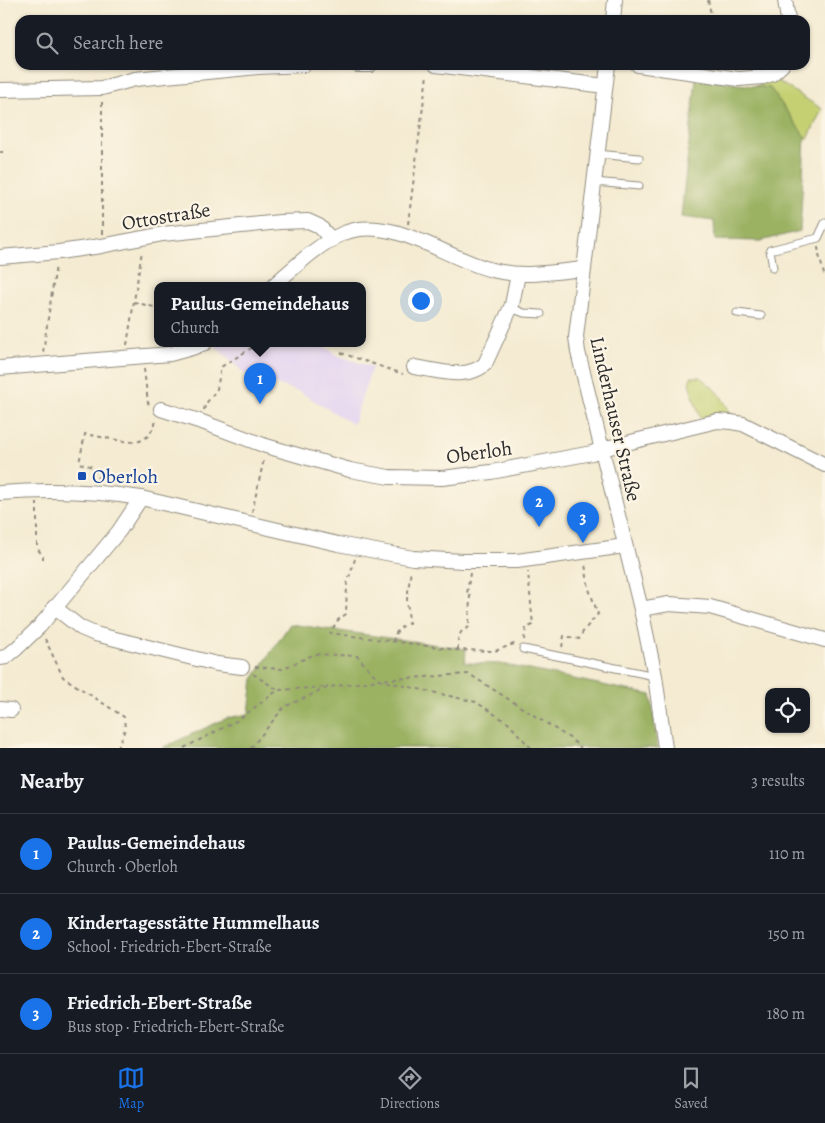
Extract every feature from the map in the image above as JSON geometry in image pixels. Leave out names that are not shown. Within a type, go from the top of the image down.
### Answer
[{"type":"street","points":[[614,15],[615,0]]},
{"type":"street","points":[[785,0],[787,15]]},
{"type":"street","points":[[0,90],[102,88],[135,80],[230,70]]},
{"type":"street","points":[[510,70],[605,86]]},
{"type":"street","name":"Linderhauser Straße","points":[[607,70],[576,337],[578,352],[641,609],[655,676],[665,748]]},
{"type":"street","points":[[674,70],[739,79],[763,77],[776,70]]},
{"type":"street","name":"Ottostraße","points":[[0,257],[28,256],[102,246],[163,234],[280,222],[308,221],[319,226],[332,240]]},
{"type":"street","points":[[278,282],[332,240],[351,231],[372,228],[407,236],[484,268],[518,274],[583,269]]},
{"type":"street","points":[[414,367],[465,373],[477,371],[485,364],[511,308],[518,274]]},
{"type":"street","points":[[0,368],[181,352],[194,347]]},
{"type":"street","name":"Oberloh","points":[[161,409],[266,446],[359,472],[389,477],[442,478],[491,472],[592,453],[718,421],[743,424],[825,465]]},
{"type":"street","points":[[0,493],[53,490],[108,492],[358,549],[413,558],[471,562],[528,560],[625,546]]},
{"type":"street","points":[[0,658],[16,649],[40,626],[119,531],[141,498]]},
{"type":"street","points":[[641,609],[669,604],[710,606],[825,640]]},
{"type":"street","points":[[54,607],[81,628],[95,634],[217,664],[242,667]]},
{"type":"lane","points":[[597,154],[639,158]]},
{"type":"lane","points":[[594,182],[639,186]]},
{"type":"lane","points":[[773,268],[770,250],[818,238],[825,223]]},
{"type":"lane","points":[[511,308],[524,313],[541,314]]},
{"type":"lane","points":[[737,313],[761,316]]},
{"type":"lane","points":[[523,649],[655,676]]},
{"type":"path","points":[[708,0],[711,15]]},
{"type":"path","points":[[407,236],[431,70]]},
{"type":"path","points":[[102,88],[102,246]]},
{"type":"path","points":[[125,358],[144,238]]},
{"type":"path","points":[[818,238],[819,255],[825,278]]},
{"type":"path","points":[[41,364],[59,252]]},
{"type":"path","points":[[134,302],[154,307]]},
{"type":"path","points":[[202,422],[205,405],[217,389],[221,367],[253,347]]},
{"type":"path","points":[[341,353],[405,374],[414,367]]},
{"type":"path","points":[[108,492],[93,468],[78,464],[85,434],[135,443],[143,441],[153,430],[161,409],[148,403],[143,356]]},
{"type":"path","points":[[250,523],[266,446]]},
{"type":"path","points":[[37,502],[37,548],[43,559]]},
{"type":"path","points":[[358,549],[347,584],[346,614],[338,620],[330,633],[458,650],[495,651],[514,644],[523,649],[524,632],[526,628],[533,624],[528,560]]},
{"type":"path","points":[[561,657],[564,636],[579,639],[598,614],[589,589],[583,552]]},
{"type":"path","points":[[393,642],[395,634],[401,626],[409,623],[408,599],[413,558]]},
{"type":"path","points":[[458,650],[461,632],[469,627],[470,596],[467,594],[471,562]]},
{"type":"path","points":[[40,626],[63,677],[124,717],[125,729],[118,748]]},
{"type":"path","points":[[242,667],[282,670],[315,654],[357,656],[379,680],[476,702],[508,723],[531,748]]},
{"type":"path","points":[[242,667],[278,690]]},
{"type":"path","points":[[184,748],[238,720],[278,690],[329,687],[379,680],[469,674],[571,739],[581,748]]},
{"type":"path","points":[[251,748],[284,707],[329,687]]},
{"type":"shaded area","points":[[216,347],[325,347],[336,355],[372,367],[353,424],[300,392],[245,374]]},
{"type":"green space","points":[[696,79],[770,88],[805,137],[800,231],[761,241],[715,240],[714,221],[681,217]]},
{"type":"green space","points":[[776,80],[822,109],[808,139],[770,88],[755,86]]},
{"type":"green space","points":[[691,377],[700,377],[719,393],[733,417],[716,415],[700,418],[689,383]]},
{"type":"green space","points":[[290,624],[466,649],[465,663],[501,664],[651,695],[658,748],[162,748],[227,718],[249,714],[253,679]]},
{"type":"place","name":"Paulus-Gemeindehaus","points":[[260,404]]},
{"type":"place","name":"Oberloh","points":[[82,476]]},
{"type":"place","name":"Kindertagesstätte Hummelhaus","points":[[539,527]]},
{"type":"place","name":"Friedrich-Ebert-Straße","points":[[583,543]]}]
